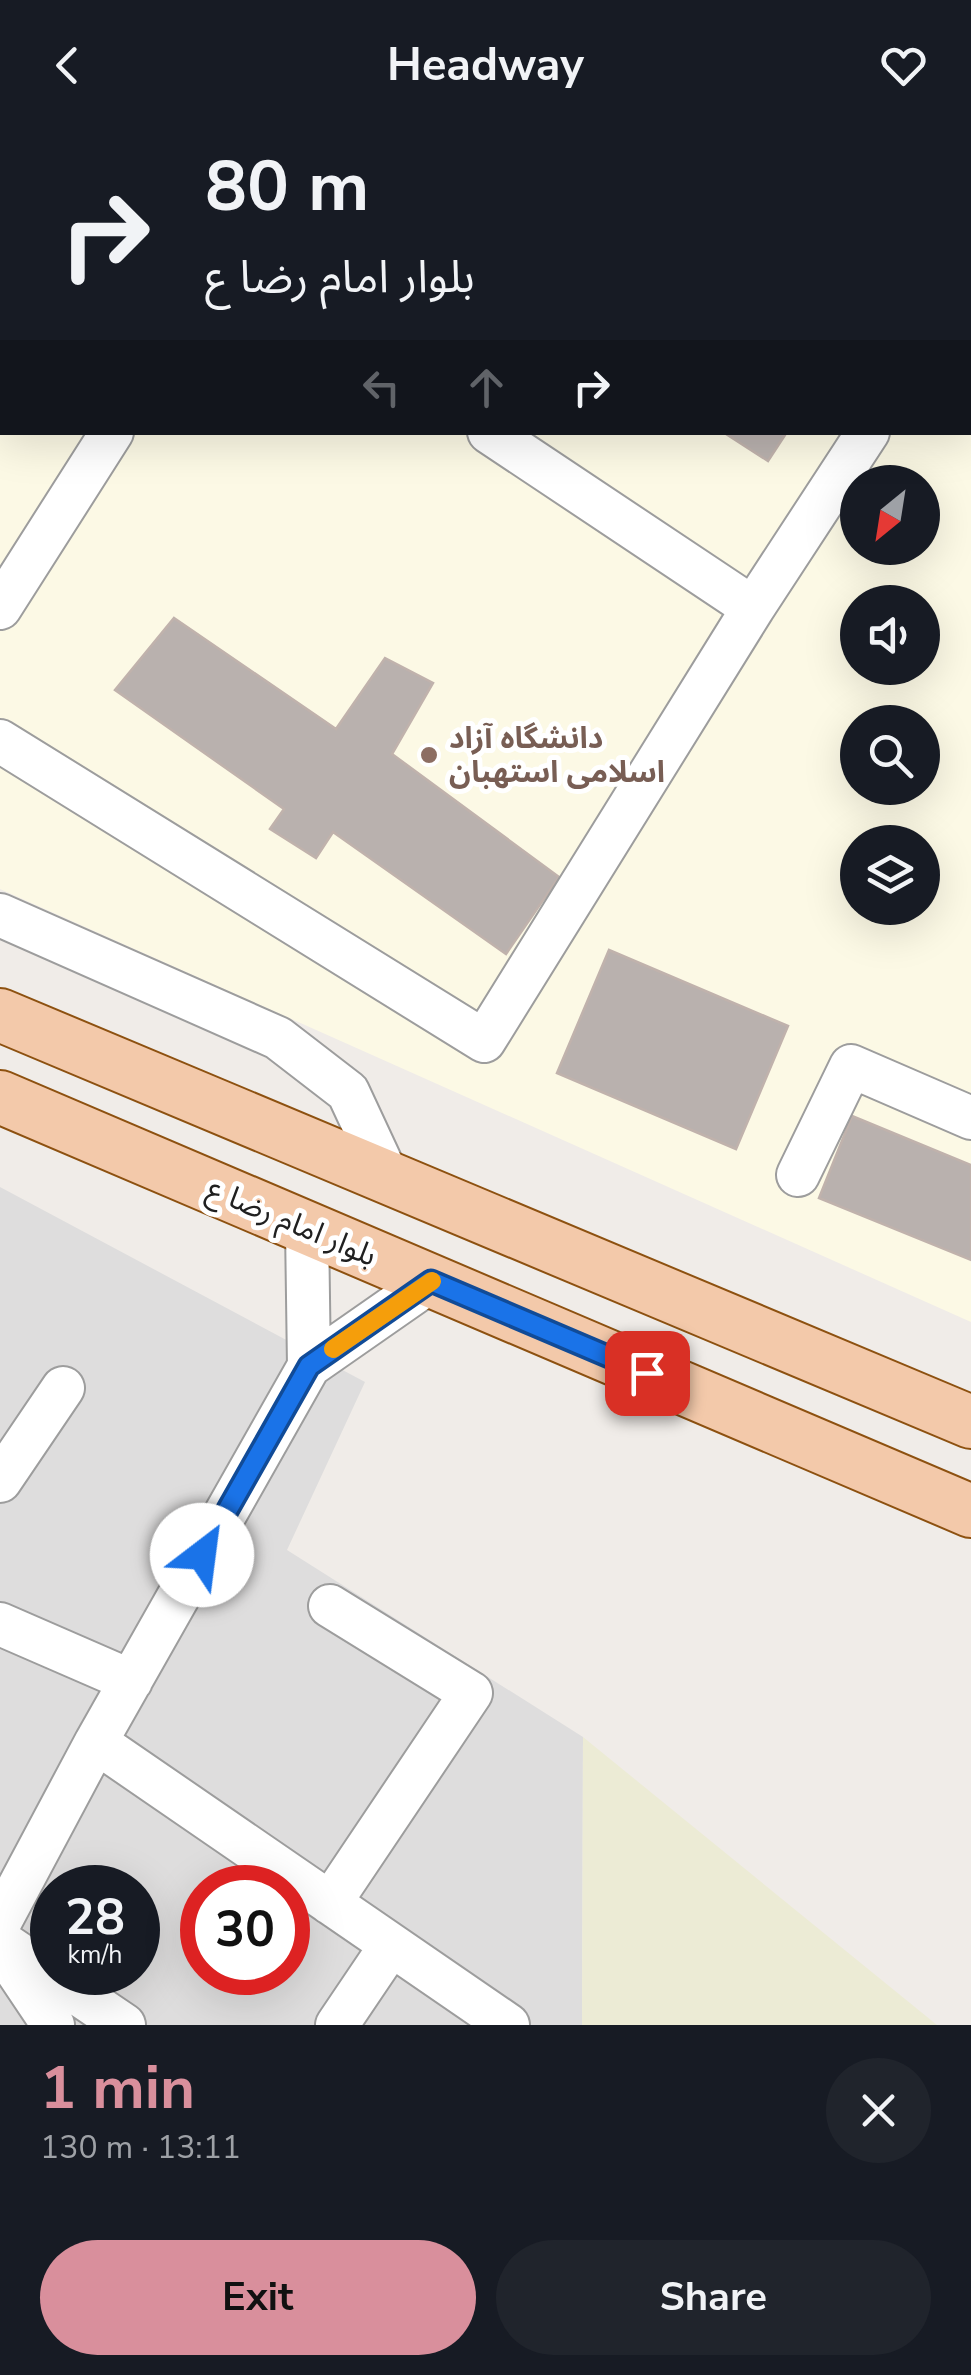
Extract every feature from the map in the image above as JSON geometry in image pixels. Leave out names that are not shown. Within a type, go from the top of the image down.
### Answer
[{"type":"main road","points":[[0,1015],[971,1422]]},
{"type":"main road","name":"بلوار امام رضا ع","points":[[0,1097],[971,1511]]},
{"type":"street","points":[[0,608],[110,435]]},
{"type":"street","points":[[494,435],[754,608]]},
{"type":"street","points":[[0,741],[484,1041],[866,435]]},
{"type":"street","points":[[0,915],[278,1038],[348,1092],[388,1178]]},
{"type":"street","points":[[798,1176],[851,1066],[971,1118]]},
{"type":"street","points":[[307,1228],[309,1366]]},
{"type":"street","points":[[0,1922],[96,1742],[309,1366],[431,1281]]},
{"type":"street","points":[[0,1482],[62,1388]]},
{"type":"street","points":[[330,1606],[470,1693],[330,1903]]},
{"type":"street","points":[[0,1624],[130,1682]]},
{"type":"street","points":[[96,1742],[508,2025]]},
{"type":"street","points":[[0,1944],[53,2025]]},
{"type":"street","points":[[0,1944],[124,2025]]},
{"type":"street","points":[[337,2025],[391,1945]]},
{"type":"shaded area","name":"دانشگاه آزاد اسلامی استهبان","points":[[0,435],[971,435],[971,1322],[0,889]]},
{"type":"shaded area","points":[[0,1187],[365,1382],[287,1550],[583,1737],[582,2025],[0,2025]]},
{"type":"green space","points":[[583,1737],[937,2025],[582,2025]]},
{"type":"building","points":[[728,435],[785,435],[768,461]]},
{"type":"building","points":[[174,618],[336,729],[385,658],[433,683],[392,754],[559,877],[506,954],[333,832],[316,858],[270,829],[284,809],[115,690]]},
{"type":"building","points":[[609,950],[788,1026],[736,1149],[557,1073]]},
{"type":"building","points":[[852,1116],[971,1165],[971,1260],[819,1198]]},
{"type":"slow traffic","points":[[333,1349],[432,1281]]},
{"type":"place","name":"دانشگاه آزاد اسلامی استهبان","points":[[429,755]]},
{"type":"route","points":[[202,1555],[309,1366],[431,1281],[647,1373]]}]
